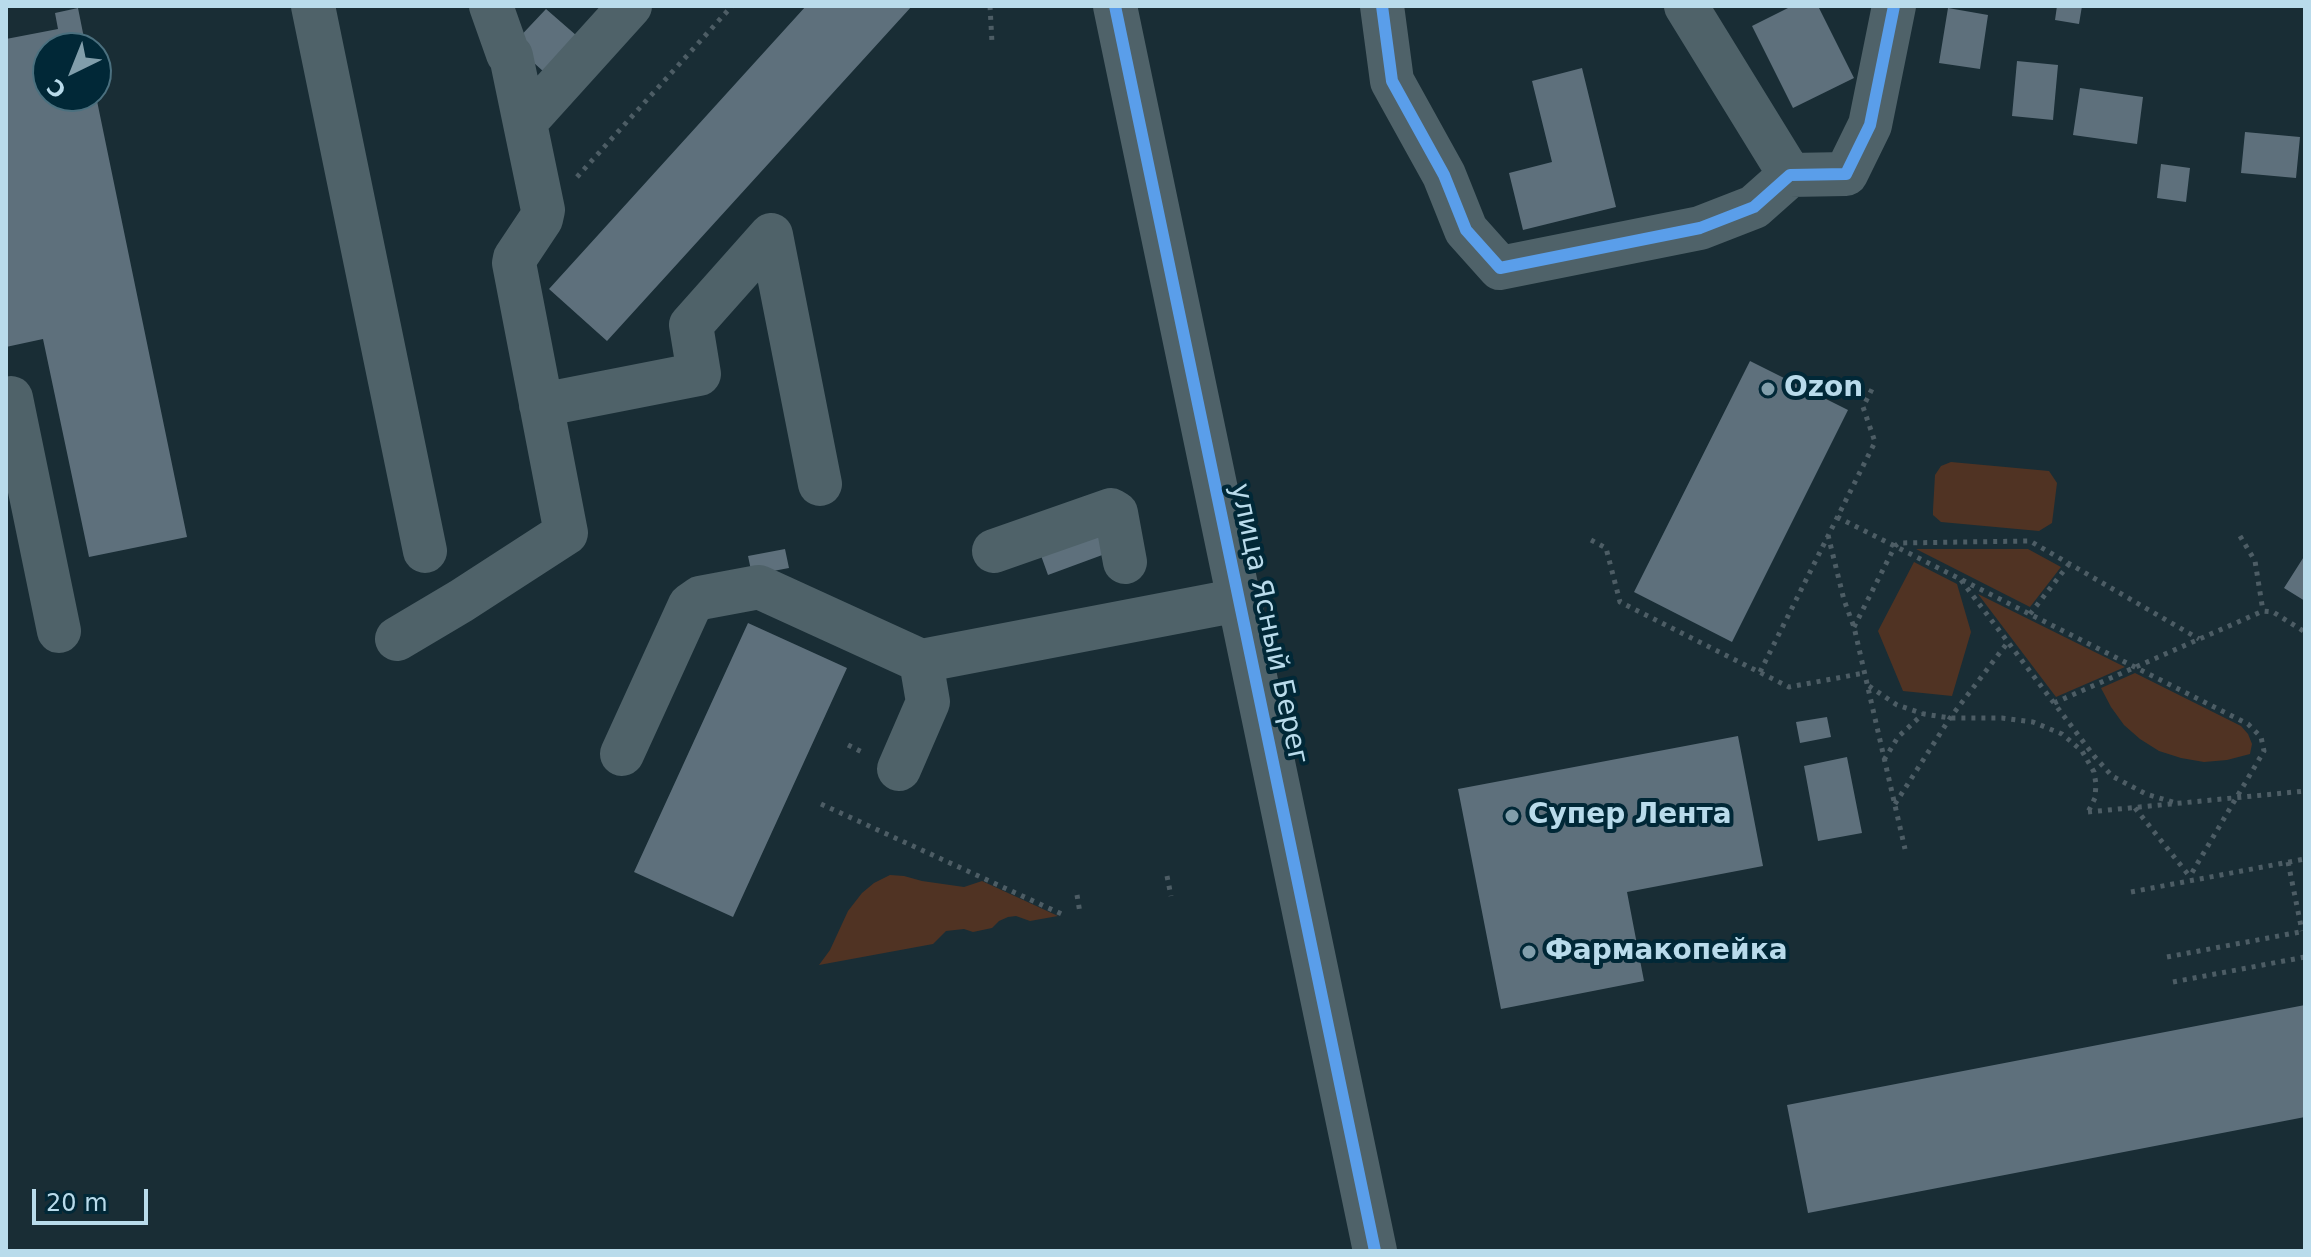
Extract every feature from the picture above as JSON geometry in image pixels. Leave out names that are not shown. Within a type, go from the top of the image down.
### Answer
[{"type":"street","points":[[313,6],[425,551]]},
{"type":"street","points":[[397,639],[566,533],[514,263],[541,219],[543,210],[510,55],[491,6]]},
{"type":"street","points":[[526,121],[630,6]]},
{"type":"street","name":"улица Ясный Берег","points":[[1115,6],[1375,1251]]},
{"type":"street","points":[[1382,6],[1392,81],[1444,175],[1466,230],[1500,268],[1700,228],[1754,207],[1790,175],[1846,174],[1870,125],[1894,6]]},
{"type":"street","points":[[1686,6],[1790,175]]},
{"type":"street","points":[[541,405],[699,374],[691,325],[771,235],[820,484]]},
{"type":"street","points":[[11,398],[59,631]]},
{"type":"street","points":[[994,551],[1111,510],[1116,513],[1125,562]]},
{"type":"street","points":[[622,754],[690,605],[700,598],[759,587],[921,661],[1239,600]]},
{"type":"street","points":[[899,769],[928,702],[921,661]]},
{"type":"path","points":[[540,197],[562,193],[732,6]]},
{"type":"path","points":[[990,6],[992,43]]},
{"type":"path","points":[[1760,672],[1875,442],[1863,407],[1873,387]]},
{"type":"path","points":[[1837,517],[2248,724],[2261,737],[2264,751],[2191,878]]},
{"type":"path","points":[[1828,535],[1854,627],[1905,849]]},
{"type":"path","points":[[2240,536],[2255,561],[2263,611]]},
{"type":"path","points":[[1591,540],[1606,548],[1620,602],[1789,687],[1864,673]]},
{"type":"path","points":[[1854,627],[1895,546],[1904,541],[2030,541],[2199,639]]},
{"type":"path","points":[[2030,614],[2069,564]]},
{"type":"path","points":[[1961,579],[2092,758],[2095,798],[2088,812],[2305,791]]},
{"type":"path","points":[[2054,703],[2263,611],[2273,612],[2305,632]]},
{"type":"path","points":[[1895,804],[1950,718],[2008,642]]},
{"type":"path","points":[[1867,685],[1897,705],[1924,714],[2033,722],[2062,734],[2126,785],[2176,803]]},
{"type":"path","points":[[1884,760],[1898,737],[1924,714]]},
{"type":"path","points":[[821,804],[1066,916]]},
{"type":"path","points":[[2134,807],[2191,878]]},
{"type":"path","points":[[2131,892],[2191,878],[2305,859]]},
{"type":"path","points":[[2167,957],[2304,931],[2288,862]]},
{"type":"path","points":[[1167,876],[1171,896]]},
{"type":"path","points":[[1077,895],[1080,913]]},
{"type":"path","points":[[2173,982],[2305,957]]},
{"type":"shaded area","points":[[1951,462],[2049,471],[2057,483],[2052,523],[2039,531],[1941,522],[1933,515],[1935,475],[1941,466]]},
{"type":"shaded area","points":[[1916,549],[2028,549],[2061,567],[2030,607]]},
{"type":"shaded area","points":[[1914,562],[1957,584],[1971,632],[1952,696],[1903,691],[1878,631]]},
{"type":"shaded area","points":[[1978,594],[2125,667],[2056,697]]},
{"type":"shaded area","points":[[2135,673],[2241,726],[2252,744],[2250,754],[2204,762],[2159,751],[2140,739],[2124,725],[2101,688]]},
{"type":"shaded area","points":[[890,875],[964,887],[982,881],[1058,916],[1030,921],[1016,916],[1008,917],[992,928],[973,932],[964,929],[946,931],[933,944],[819,965],[830,950],[848,911],[862,893]]},
{"type":"building","points":[[806,6],[912,6],[607,341],[549,289]]},
{"type":"building","points":[[1792,6],[1818,6],[1854,78],[1793,108],[1752,26]]},
{"type":"building","points":[[2057,6],[2082,6],[2079,24],[2055,20]]},
{"type":"building","points":[[78,8],[83,32],[42,32],[58,29],[55,13]]},
{"type":"building","points":[[1948,8],[1988,15],[1980,69],[1939,63]]},
{"type":"building","points":[[546,9],[577,36],[544,72],[513,44]]},
{"type":"building","points":[[32,34],[32,112],[99,112],[187,537],[89,557],[43,339],[6,347],[6,39]]},
{"type":"building","points":[[2017,61],[2058,65],[2053,120],[2012,116]]},
{"type":"building","points":[[1582,68],[1616,207],[1523,230],[1509,173],[1552,162],[1532,81]]},
{"type":"building","points":[[2080,88],[2143,97],[2137,144],[2073,135]]},
{"type":"building","points":[[2245,132],[2300,137],[2296,178],[2241,173]]},
{"type":"building","points":[[2161,164],[2190,168],[2186,202],[2157,198]]},
{"type":"building","points":[[1750,361],[1848,410],[1732,642],[1634,592]]},
{"type":"building","points":[[1096,529],[1105,554],[1048,575],[1039,550]]},
{"type":"building","points":[[785,549],[789,568],[752,575],[748,556]]},
{"type":"building","points":[[2305,555],[2305,601],[2284,588]]},
{"type":"building","points":[[748,623],[847,668],[733,917],[634,872]]},
{"type":"building","points":[[1827,717],[1831,737],[1800,743],[1796,722]]},
{"type":"building","points":[[1738,736],[1763,866],[1627,892],[1644,981],[1501,1009],[1458,789]]},
{"type":"building","points":[[1847,757],[1862,833],[1818,841],[1804,766]]},
{"type":"building","points":[[2305,1005],[2305,1117],[1808,1213],[1787,1105]]},
{"type":"cycle path","points":[[1115,6],[1375,1251]]},
{"type":"cycle path","points":[[1382,6],[1392,81],[1444,175],[1466,230],[1500,268],[1700,228],[1754,207],[1790,175],[1846,174],[1870,125],[1894,6]]},
{"type":"place","name":"Ozon","points":[[1768,389]]},
{"type":"place","name":"Супер Лента","points":[[1512,816]]},
{"type":"place","name":"Фармакопейка","points":[[1529,952]]}]
